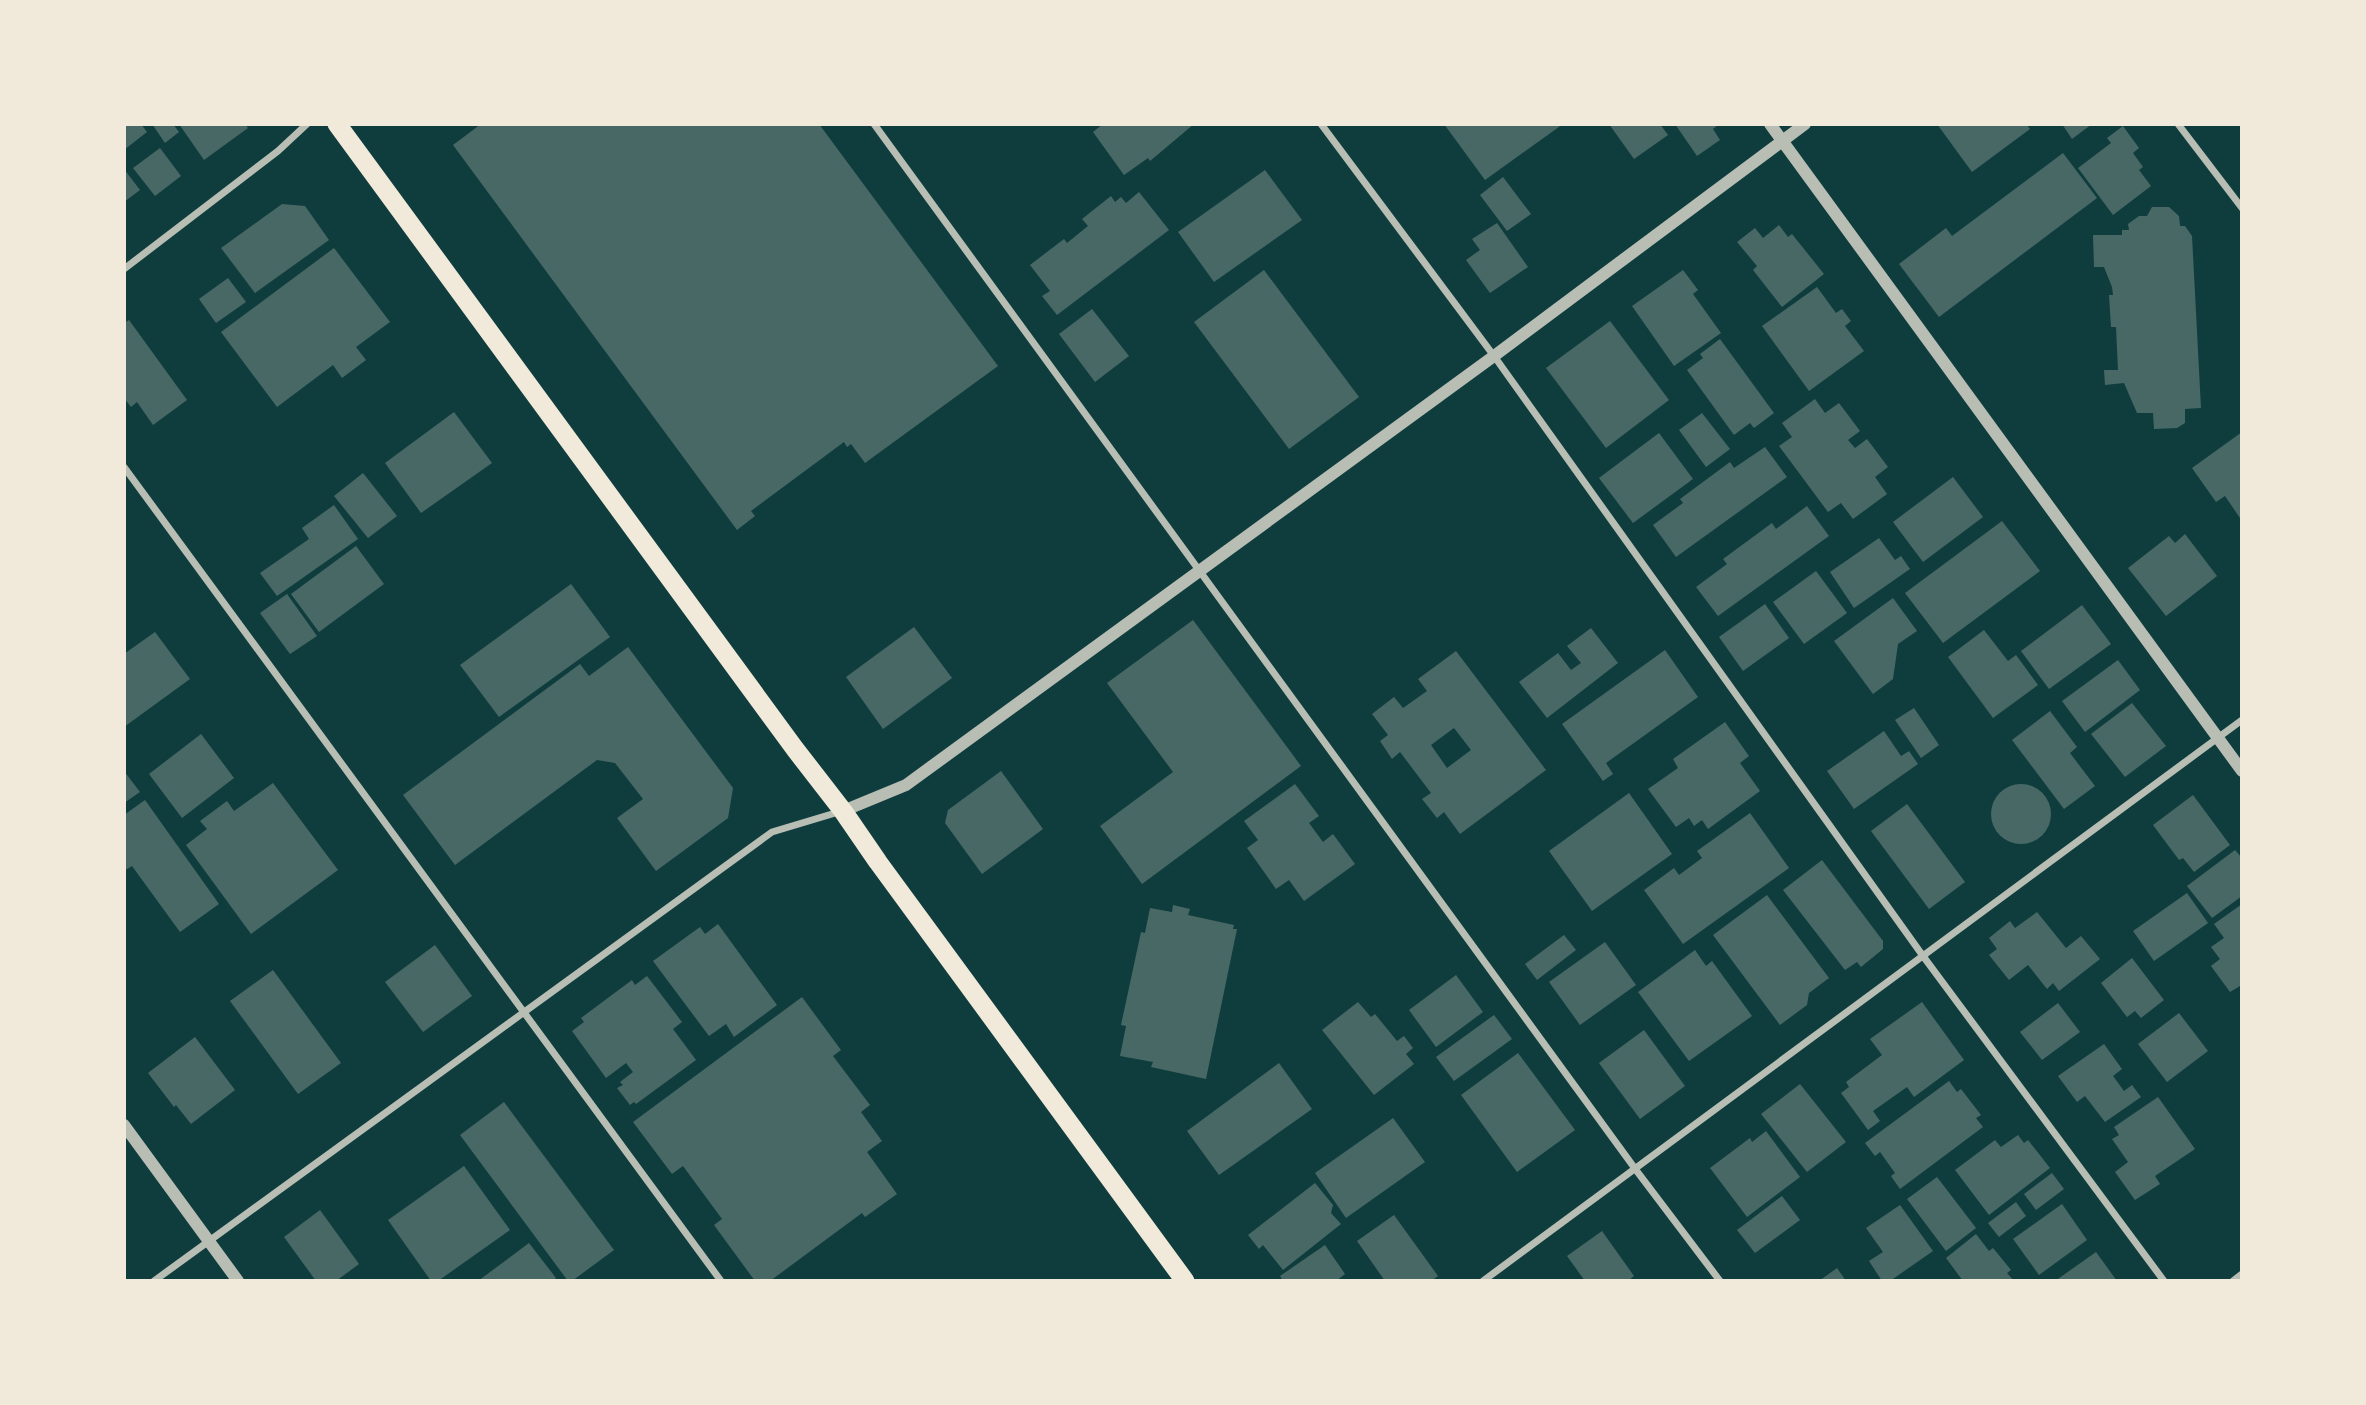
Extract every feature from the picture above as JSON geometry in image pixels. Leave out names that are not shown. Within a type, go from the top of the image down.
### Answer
[{"type":"highway","points":[[337,124],[1185,1281]]},
{"type":"street","points":[[124,269],[278,151],[306,124]]},
{"type":"street","points":[[874,124],[1636,1170],[1720,1281]]},
{"type":"street","points":[[1321,124],[1494,356],[1923,956],[2164,1281]]},
{"type":"street","points":[[1770,124],[2242,771]]},
{"type":"street","points":[[154,1281],[772,832],[843,811],[906,785],[1494,356],[1805,124]]},
{"type":"street","points":[[2178,124],[2242,208]]},
{"type":"street","points":[[124,467],[721,1281]]},
{"type":"street","points":[[1483,1281],[2242,720]]},
{"type":"street","points":[[124,1125],[238,1281]]},
{"type":"street","points":[[2233,1281],[2242,1274]]},
{"type":"building","points":[[124,124],[141,124],[147,132],[124,150]]},
{"type":"building","points":[[152,124],[173,124],[179,132],[165,143]]},
{"type":"building","points":[[179,124],[245,124],[248,128],[204,160]]},
{"type":"building","points":[[481,124],[819,124],[998,366],[865,463],[851,444],[847,447],[844,442],[751,511],[755,516],[737,530],[453,145]]},
{"type":"building","points":[[1103,124],[1194,124],[1150,161],[1148,158],[1124,175],[1093,132]]},
{"type":"building","points":[[1444,124],[1563,124],[1485,180]]},
{"type":"building","points":[[1609,124],[1660,124],[1668,135],[1634,159]]},
{"type":"building","points":[[1675,124],[1719,124],[1713,129],[1720,140],[1697,156]]},
{"type":"building","points":[[1937,124],[2026,124],[2030,129],[1972,172]]},
{"type":"building","points":[[2062,124],[2092,124],[2072,139]]},
{"type":"building","points":[[2123,126],[2139,148],[2133,153],[2143,167],[2139,170],[2151,186],[2113,215],[2078,168],[2111,143],[2107,138]]},
{"type":"building","points":[[160,148],[181,176],[155,196],[133,168]]},
{"type":"building","points":[[2063,153],[2097,198],[1939,317],[1899,264],[1946,228],[1952,236]]},
{"type":"building","points":[[124,169],[140,190],[124,202]]},
{"type":"building","points":[[1265,170],[1302,220],[1214,282],[1178,232]]},
{"type":"building","points":[[1503,177],[1531,214],[1507,231],[1480,195]]},
{"type":"building","points":[[1139,192],[1169,230],[1057,315],[1042,296],[1050,291],[1030,265],[1064,239],[1067,243],[1088,226],[1082,219],[1111,196],[1115,202],[1121,197],[1126,203]]},
{"type":"building","points":[[282,204],[305,206],[329,240],[255,293],[221,248]]},
{"type":"building","points":[[2152,207],[2169,207],[2179,216],[2180,226],[2185,226],[2192,236],[2201,408],[2185,409],[2185,423],[2177,428],[2154,429],[2153,413],[2137,413],[2124,383],[2105,385],[2104,370],[2118,370],[2116,327],[2111,327],[2109,295],[2113,295],[2112,287],[2104,267],[2094,267],[2093,235],[2122,235],[2122,230],[2129,230],[2128,224],[2139,216],[2147,216]]},
{"type":"building","points":[[1497,223],[1528,267],[1490,293],[1466,260],[1480,250],[1472,239]]},
{"type":"building","points":[[1779,225],[1788,237],[1792,234],[1824,274],[1782,307],[1753,270],[1757,266],[1737,242],[1755,228],[1763,238]]},
{"type":"building","points":[[334,248],[390,322],[356,347],[366,360],[342,378],[333,365],[277,407],[221,332]]},
{"type":"building","points":[[1264,270],[1359,397],[1289,449],[1194,322]]},
{"type":"building","points":[[1683,270],[1698,290],[1693,294],[1721,333],[1674,366],[1632,306]]},
{"type":"building","points":[[228,278],[246,302],[216,323],[199,299]]},
{"type":"building","points":[[1817,287],[1836,313],[1842,309],[1851,321],[1845,326],[1864,351],[1809,391],[1762,326]]},
{"type":"building","points":[[1092,309],[1129,356],[1095,382],[1059,334]]},
{"type":"building","points":[[129,320],[187,400],[153,425],[137,402],[131,407],[124,398],[124,323]]},
{"type":"building","points":[[1610,321],[1669,400],[1606,448],[1546,368]]},
{"type":"building","points":[[1720,339],[1774,413],[1754,428],[1750,423],[1734,435],[1687,370],[1703,358],[1700,354]]},
{"type":"building","points":[[1815,399],[1825,413],[1839,403],[1860,431],[1848,440],[1855,448],[1867,439],[1888,467],[1875,477],[1887,494],[1853,519],[1841,503],[1828,512],[1779,446],[1792,437],[1782,423]]},
{"type":"building","points":[[454,412],[492,463],[421,513],[385,463]]},
{"type":"building","points":[[1702,413],[1730,449],[1706,467],[1679,430]]},
{"type":"building","points":[[2242,432],[2242,521],[2225,496],[2216,502],[2192,468]]},
{"type":"building","points":[[1659,433],[1693,479],[1633,523],[1599,478]]},
{"type":"building","points":[[1765,447],[1787,477],[1676,557],[1653,525],[1683,503],[1680,499],[1730,462],[1734,468]]},
{"type":"building","points":[[363,473],[397,516],[368,538],[334,496]]},
{"type":"building","points":[[1953,477],[1983,517],[1923,562],[1893,522]]},
{"type":"building","points":[[334,505],[358,539],[277,596],[260,573],[309,539],[302,528]]},
{"type":"building","points":[[1807,506],[1829,536],[1718,616],[1696,587],[1727,564],[1723,559],[1772,523],[1776,529]]},
{"type":"building","points":[[2002,521],[2040,571],[1943,643],[1905,593]]},
{"type":"building","points":[[2185,534],[2217,576],[2166,616],[2128,568],[2169,536],[2175,543]]},
{"type":"building","points":[[1879,538],[1895,560],[1901,556],[1910,569],[1854,608],[1830,572]]},
{"type":"building","points":[[356,546],[384,584],[319,632],[291,594]]},
{"type":"building","points":[[1816,571],[1847,613],[1804,644],[1773,602]]},
{"type":"building","points":[[571,584],[610,637],[499,717],[460,665]]},
{"type":"building","points":[[287,594],[317,636],[290,654],[260,613]]},
{"type":"building","points":[[1893,598],[1917,631],[1898,644],[1893,679],[1873,694],[1834,641]]},
{"type":"building","points":[[1765,604],[1789,638],[1743,671],[1719,637]]},
{"type":"building","points":[[2082,605],[2111,644],[2049,689],[2021,651]]},
{"type":"building","points":[[1193,620],[1301,766],[1142,884],[1100,826],[1173,772],[1107,683]]},
{"type":"building","points":[[914,627],[952,678],[883,729],[846,677]]},
{"type":"building","points":[[1591,628],[1618,663],[1547,718],[1519,682],[1558,653],[1571,670],[1581,663],[1567,646]]},
{"type":"building","points":[[1984,630],[2008,661],[2016,655],[2038,685],[1993,718],[1948,657]]},
{"type":"building","points":[[155,632],[190,679],[124,727],[124,654]]},
{"type":"building","points":[[628,647],[733,788],[728,818],[656,871],[617,818],[643,799],[615,763],[597,760],[455,865],[403,795],[580,664],[589,676]]},
{"type":"building","points":[[1665,650],[1698,697],[1606,763],[1613,774],[1603,781],[1562,724]]},
{"type":"building","points":[[1456,651],[1546,770],[1460,834],[1444,812],[1437,818],[1422,799],[1431,793],[1400,752],[1392,759],[1380,741],[1388,735],[1372,714],[1394,697],[1403,708],[1427,691],[1418,679]],"holes":[[[1454,728],[1471,750],[1447,768],[1431,745]]]},
{"type":"building","points":[[2118,660],[2140,690],[2085,732],[2062,701]]},
{"type":"building","points":[[2132,703],[2166,746],[2125,777],[2091,734]]},
{"type":"building","points":[[1914,708],[1939,745],[1921,758],[1895,720]]},
{"type":"building","points":[[2050,711],[2077,747],[2070,753],[2095,786],[2064,809],[2012,740]]},
{"type":"building","points":[[1725,722],[1749,756],[1740,763],[1760,791],[1708,829],[1702,820],[1694,826],[1689,818],[1676,827],[1648,789],[1678,768],[1673,759]]},
{"type":"building","points":[[1884,731],[1901,756],[1909,751],[1918,764],[1854,809],[1827,771]]},
{"type":"building","points":[[201,734],[234,778],[182,818],[149,774]]},
{"type":"building","points":[[124,771],[140,792],[124,803]]},
{"type":"building","points":[[1001,771],[1043,829],[982,874],[945,823],[948,810]]},
{"type":"building","points":[[273,783],[338,870],[251,934],[186,845],[207,829],[200,821],[227,801],[234,811]]},
{"type":"building","points":[[1295,784],[1319,816],[1309,823],[1323,842],[1333,834],[1355,864],[1304,901],[1289,880],[1276,889],[1247,848],[1258,840],[1244,821]]},
{"type":"building","points":[[2021,784],[2038,789],[2046,797],[2051,814],[2046,831],[2038,839],[2021,844],[2004,839],[1996,831],[1991,814],[1996,797],[2004,789]]},
{"type":"building","points":[[1629,793],[1672,854],[1592,911],[1549,851]]},
{"type":"building","points":[[2193,795],[2230,845],[2194,872],[2183,858],[2179,860],[2153,825]]},
{"type":"building","points":[[145,800],[219,904],[180,932],[132,866],[124,871],[124,815]]},
{"type":"building","points":[[1907,804],[1965,882],[1929,909],[1871,831]]},
{"type":"building","points":[[1750,813],[1789,868],[1683,944],[1644,890],[1674,868],[1679,875],[1702,858],[1697,851]]},
{"type":"building","points":[[2235,850],[2242,858],[2242,896],[2212,918],[2187,886]]},
{"type":"building","points":[[1822,860],[1883,941],[1883,949],[1861,967],[1857,962],[1845,970],[1783,890]]},
{"type":"building","points":[[2187,893],[2208,923],[2154,961],[2133,931]]},
{"type":"building","points":[[1767,895],[1829,978],[1809,993],[1807,1005],[1780,1025],[1713,935]]},
{"type":"building","points":[[2242,904],[2242,988],[2240,986],[2230,992],[2211,966],[2220,959],[2211,947],[2224,938],[2214,924]]},
{"type":"building","points":[[1173,905],[1190,909],[1188,915],[1234,925],[1233,929],[1237,929],[1206,1079],[1151,1067],[1153,1062],[1120,1056],[1126,1026],[1121,1025],[1141,932],[1145,933],[1150,908],[1172,912]]},
{"type":"building","points":[[2037,912],[2066,948],[2081,936],[2100,959],[2059,991],[2053,983],[2047,989],[2028,965],[2009,980],[1989,955],[1997,949],[1989,938],[2010,921],[2015,928]]},
{"type":"building","points":[[718,924],[777,1005],[734,1037],[726,1024],[709,1036],[653,961],[700,927],[705,934]]},
{"type":"building","points":[[1564,935],[1576,950],[1537,980],[1525,964]]},
{"type":"building","points":[[1605,942],[1636,985],[1580,1025],[1549,982]]},
{"type":"building","points":[[435,945],[472,996],[423,1032],[385,982]]},
{"type":"building","points":[[1695,950],[1706,966],[1712,961],[1752,1016],[1689,1061],[1638,992]]},
{"type":"building","points":[[2132,958],[2164,1000],[2141,1018],[2135,1011],[2127,1017],[2101,983]]},
{"type":"building","points":[[273,970],[341,1063],[298,1094],[230,1001]]},
{"type":"building","points":[[1456,975],[1483,1012],[1436,1047],[1409,1010]]},
{"type":"building","points":[[647,976],[682,1022],[673,1029],[696,1060],[636,1104],[634,1102],[630,1105],[617,1088],[623,1085],[620,1082],[633,1072],[626,1063],[606,1078],[572,1031],[584,1022],[581,1018],[632,980],[635,985]]},
{"type":"building","points":[[802,997],[841,1050],[833,1056],[870,1105],[861,1112],[882,1141],[867,1152],[897,1194],[865,1217],[862,1213],[770,1281],[755,1281],[714,1225],[722,1219],[683,1166],[672,1174],[633,1122]]},
{"type":"building","points":[[1358,1002],[1371,1017],[1375,1014],[1397,1041],[1404,1036],[1413,1048],[1406,1054],[1414,1064],[1374,1095],[1322,1030]]},
{"type":"building","points":[[1922,1002],[1964,1060],[1914,1097],[1907,1087],[1873,1111],[1880,1121],[1868,1130],[1841,1093],[1849,1087],[1846,1082],[1882,1055],[1870,1039]]},
{"type":"building","points":[[2058,1003],[2080,1032],[2042,1060],[2020,1032]]},
{"type":"building","points":[[2179,1013],[2208,1051],[2167,1082],[2138,1044]]},
{"type":"building","points":[[1494,1015],[1512,1039],[1454,1081],[1436,1057]]},
{"type":"building","points":[[1644,1030],[1685,1086],[1640,1119],[1599,1063]]},
{"type":"building","points":[[195,1037],[235,1090],[191,1124],[148,1073]]},
{"type":"building","points":[[2104,1044],[2122,1069],[2113,1076],[2124,1091],[2132,1085],[2141,1097],[2105,1122],[2085,1096],[2077,1102],[2058,1076]]},
{"type":"building","points":[[1518,1053],[1575,1130],[1517,1172],[1461,1095]]},
{"type":"building","points":[[1279,1063],[1312,1109],[1219,1175],[1187,1131]]},
{"type":"building","points":[[1949,1081],[1957,1092],[1961,1089],[1981,1115],[1976,1118],[1983,1127],[1900,1189],[1891,1176],[1895,1173],[1880,1152],[1875,1156],[1865,1143]]},
{"type":"building","points":[[1800,1084],[1846,1142],[1807,1172],[1761,1114]]},
{"type":"building","points":[[2158,1097],[2195,1149],[2155,1176],[2160,1184],[2135,1200],[2115,1172],[2128,1162],[2112,1139],[2119,1135],[2114,1127]]},
{"type":"building","points":[[504,1102],[614,1250],[572,1281],[568,1281],[460,1135]]},
{"type":"building","points":[[1393,1118],[1425,1162],[1346,1218],[1315,1173]]},
{"type":"building","points":[[1766,1131],[1800,1177],[1747,1217],[1710,1168],[1750,1138],[1752,1142]]},
{"type":"building","points":[[2018,1135],[2024,1143],[2028,1140],[2050,1168],[1989,1215],[1955,1170],[1995,1140],[2001,1147]]},
{"type":"building","points":[[464,1166],[510,1230],[438,1281],[431,1281],[388,1220]]},
{"type":"building","points":[[2052,1173],[2064,1189],[2036,1210],[2024,1194]]},
{"type":"building","points":[[1937,1177],[1976,1228],[1946,1251],[1907,1199]]},
{"type":"building","points":[[1315,1183],[1333,1205],[1331,1213],[1341,1224],[1283,1270],[1263,1245],[1259,1249],[1248,1235]]},
{"type":"building","points":[[1782,1196],[1800,1220],[1755,1253],[1737,1230]]},
{"type":"building","points":[[2016,1202],[2026,1216],[1999,1237],[1988,1223]]},
{"type":"building","points":[[2062,1204],[2087,1240],[2039,1275],[2013,1239]]},
{"type":"building","points":[[1900,1205],[1933,1251],[1890,1281],[1882,1281],[1869,1261],[1883,1252],[1866,1228]]},
{"type":"building","points":[[320,1210],[359,1264],[336,1281],[316,1281],[284,1237]]},
{"type":"building","points":[[1394,1215],[1438,1276],[1431,1281],[1385,1281],[1357,1241]]},
{"type":"building","points":[[1602,1231],[1634,1276],[1628,1281],[1585,1281],[1567,1256]]},
{"type":"building","points":[[1976,1234],[1989,1251],[1993,1248],[2011,1270],[2007,1273],[2014,1281],[1963,1281],[1946,1258]]},
{"type":"building","points":[[529,1243],[556,1278],[552,1281],[478,1281]]},
{"type":"building","points":[[1325,1245],[1345,1274],[1336,1281],[1283,1281],[1280,1276]]},
{"type":"building","points":[[2096,1252],[2117,1281],[2055,1281]]},
{"type":"building","points":[[1837,1268],[1846,1281],[1819,1281]]}]
